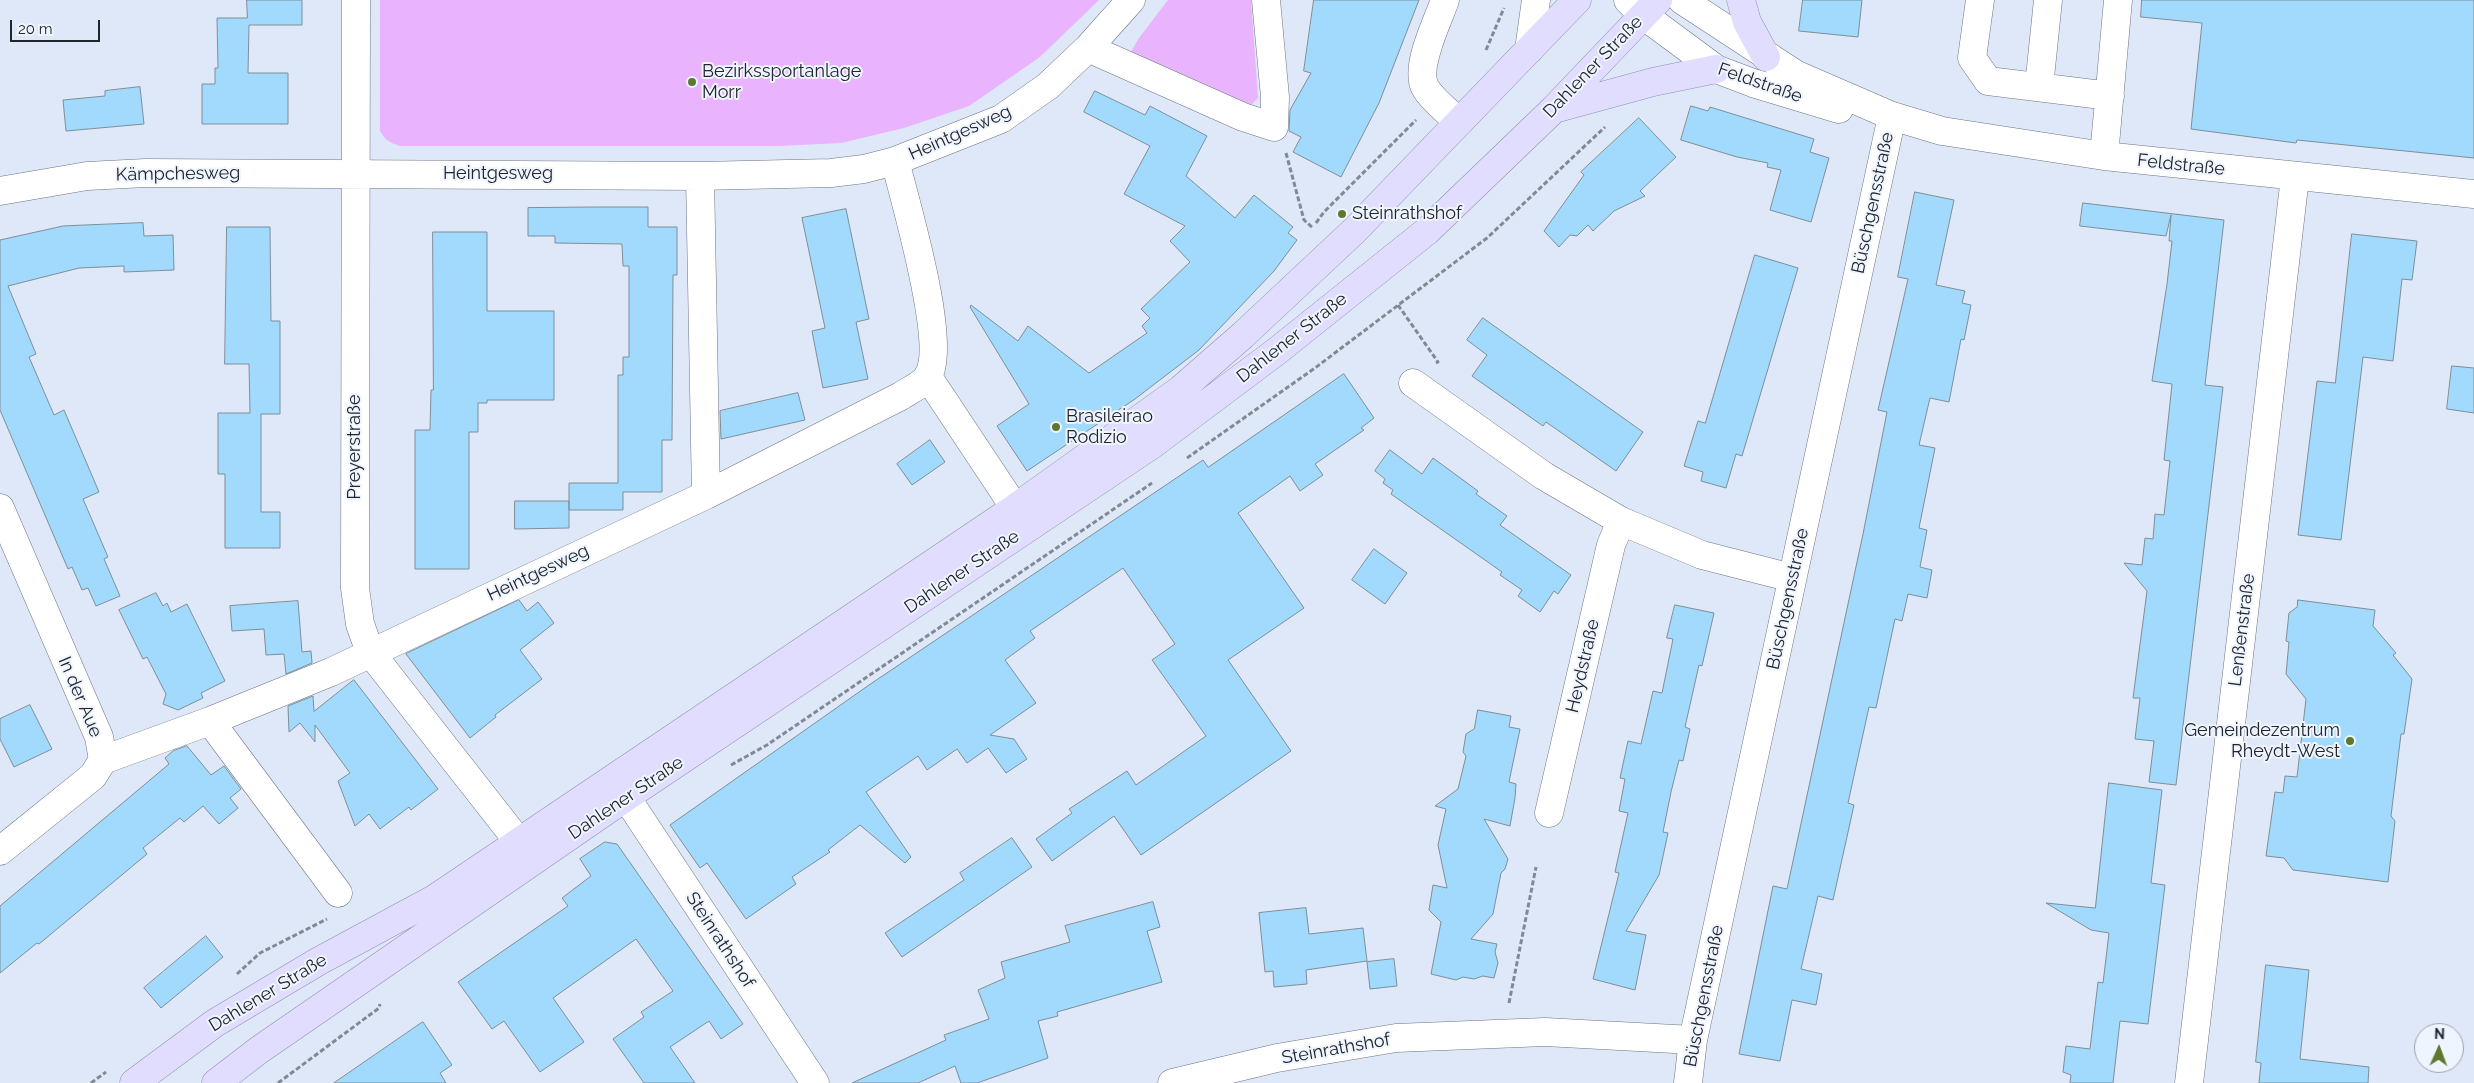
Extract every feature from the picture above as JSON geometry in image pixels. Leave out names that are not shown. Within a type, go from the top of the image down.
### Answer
[{"type":"main road","name":"Dahlener Straße","points":[[134,1083],[215,1023],[319,961],[434,899],[1014,508],[1180,390],[1243,335],[1354,231],[1577,0]]},
{"type":"main road","points":[[1741,0],[1747,22],[1766,57]]},
{"type":"main road","name":"Dahlener Straße","points":[[216,1083],[259,1050],[626,797],[1153,444],[1277,351],[1427,231],[1554,109],[1643,5]]},
{"type":"main road","points":[[1554,109],[1653,82],[1716,70]]},
{"type":"street","name":"Preyerstraße","points":[[356,0],[355,588],[360,624],[370,652],[518,841]]},
{"type":"street","name":"Heintgesweg","points":[[356,173],[700,176],[831,173],[864,169],[896,161],[1001,119],[1048,86],[1088,48],[1131,0]]},
{"type":"street","points":[[1088,48],[1243,117],[1274,127],[1275,97],[1266,0]]},
{"type":"street","points":[[1445,0],[1421,74],[1426,90],[1459,122]]},
{"type":"street","points":[[1529,50],[1536,0]]},
{"type":"street","name":"Feldstraße","points":[[1682,0],[1766,57],[1795,74],[1892,116],[1942,131],[2104,156],[2474,194]]},
{"type":"street","points":[[1980,0],[1972,58],[1988,81],[2110,96]]},
{"type":"street","points":[[2039,87],[2048,0]]},
{"type":"street","points":[[2104,156],[2118,0]]},
{"type":"street","name":"Feldstraße","points":[[1643,5],[1716,70],[1849,112],[1892,116]]},
{"type":"street","name":"Büschgensstraße","points":[[1688,1083],[1693,1040],[1892,116]]},
{"type":"street","name":"Heintgesweg","points":[[102,760],[331,672],[706,495],[900,396],[928,377],[933,363],[934,334],[896,161]]},
{"type":"street","name":"Kämpchesweg","points":[[0,191],[87,176],[146,173],[356,173]]},
{"type":"street","points":[[700,176],[706,495]]},
{"type":"street","name":"Lenßenstraße","points":[[2189,1083],[2295,177]]},
{"type":"street","points":[[928,377],[1014,508]]},
{"type":"street","points":[[1413,383],[1544,476],[1622,521],[1702,555],[1792,578]]},
{"type":"street","name":"In der Aue","points":[[0,508],[49,625],[91,714],[99,737],[102,760],[93,776],[0,851]]},
{"type":"street","name":"Heydstraße","points":[[1549,813],[1611,545],[1622,521]]},
{"type":"street","points":[[210,720],[336,904]]},
{"type":"street","name":"Steinrathshof","points":[[626,797],[814,1083]]},
{"type":"street","name":"Steinrathshof","points":[[1172,1083],[1277,1058],[1396,1038],[1545,1032],[1693,1040]]},
{"type":"path","points":[[1480,56],[1486,49],[1507,0]]},
{"type":"path","points":[[1308,235],[1324,212],[1436,100]]},
{"type":"path","points":[[1274,127],[1286,152],[1304,220],[1313,228]]},
{"type":"path","points":[[1398,305],[1438,362],[1413,383]]},
{"type":"path","points":[[1502,1034],[1536,867]]},
{"type":"path","points":[[231,979],[260,953],[336,904]]},
{"type":"path","points":[[91,1083],[107,1072]]},
{"type":"shaded area","name":"Bezirkssportanlage Morr","points":[[380,0],[1099,0],[1040,57],[969,106],[904,128],[841,143],[779,146],[400,146],[388,141],[380,131]]},
{"type":"shaded area","points":[[1168,0],[1251,0],[1258,98],[1252,104],[1232,105],[1129,55],[1139,38]]},
{"type":"building","points":[[247,0],[302,0],[302,25],[249,25],[248,73],[288,73],[288,124],[202,124],[202,84],[215,84],[215,68],[218,68],[217,18],[247,18]]},
{"type":"building","points":[[1314,0],[1419,0],[1379,103],[1341,177],[1293,152],[1301,137],[1289,131],[1290,110],[1311,73],[1304,71]]},
{"type":"building","points":[[1803,0],[1862,0],[1858,37],[1799,31]]},
{"type":"building","points":[[2142,0],[2474,0],[2474,158],[2297,140],[2296,143],[2191,129],[2202,23],[2141,17]]},
{"type":"building","points":[[140,87],[144,124],[66,131],[63,100],[105,96],[105,91]]},
{"type":"building","points":[[1095,91],[1145,115],[1150,106],[1207,136],[1186,176],[1235,218],[1254,195],[1293,227],[1288,233],[1297,240],[1274,271],[1199,350],[1135,399],[1027,471],[997,426],[1029,404],[970,307],[971,305],[1018,341],[1028,326],[1089,373],[1147,333],[1142,326],[1150,318],[1141,309],[1190,262],[1170,241],[1185,226],[1124,194],[1150,146],[1084,112]]},
{"type":"building","points":[[1691,106],[1708,111],[1710,107],[1814,139],[1810,152],[1829,158],[1811,222],[1770,210],[1781,170],[1767,167],[1768,163],[1737,157],[1681,140]]},
{"type":"building","points":[[1639,118],[1676,157],[1640,191],[1645,196],[1614,211],[1593,231],[1588,225],[1577,236],[1570,235],[1559,247],[1544,231],[1584,175],[1581,172]]},
{"type":"building","points":[[1915,192],[1954,200],[1936,285],[1965,291],[1962,303],[1971,305],[1964,340],[1961,339],[1949,402],[1930,398],[1919,445],[1935,448],[1919,528],[1927,530],[1920,567],[1932,570],[1927,598],[1908,594],[1902,621],[1895,619],[1876,708],[1869,707],[1848,803],[1854,805],[1833,900],[1818,896],[1801,969],[1822,974],[1816,1005],[1792,1000],[1780,1061],[1739,1054],[1773,886],[1787,889],[1863,534],[1887,412],[1878,410],[1908,279],[1898,277]]},
{"type":"building","points":[[2083,203],[2224,220],[2205,385],[2223,387],[2176,785],[2149,782],[2154,741],[2135,739],[2140,698],[2133,698],[2147,591],[2124,563],[2142,565],[2145,538],[2153,539],[2155,514],[2164,515],[2170,461],[2164,460],[2172,384],[2152,381],[2172,241],[2169,241],[2171,215],[2166,236],[2080,226]]},
{"type":"building","points":[[648,207],[648,227],[677,227],[677,275],[673,275],[672,440],[662,440],[662,492],[623,492],[623,510],[569,510],[569,483],[618,483],[618,375],[623,375],[623,357],[629,357],[629,266],[623,266],[622,244],[555,243],[555,236],[528,236],[528,208]]},
{"type":"building","points":[[846,209],[869,319],[856,322],[868,379],[823,388],[812,331],[825,328],[802,218]]},
{"type":"building","points":[[143,223],[144,236],[173,235],[174,270],[124,272],[124,266],[79,268],[8,286],[36,354],[29,357],[54,415],[64,410],[99,492],[83,499],[108,557],[104,559],[120,596],[96,606],[88,588],[82,590],[72,567],[68,569],[0,410],[0,240],[63,226]]},
{"type":"building","points":[[227,227],[270,227],[271,321],[280,321],[280,414],[261,414],[261,512],[280,512],[280,548],[225,548],[225,474],[218,474],[218,413],[250,413],[249,364],[225,364]]},
{"type":"building","points":[[433,232],[487,232],[487,311],[554,311],[554,400],[487,400],[487,403],[478,403],[478,432],[469,432],[469,569],[415,569],[415,430],[430,430],[431,390],[433,390]]},
{"type":"building","points":[[2352,234],[2417,241],[2412,280],[2402,279],[2393,361],[2363,357],[2341,540],[2298,535],[2317,381],[2335,383]]},
{"type":"building","points":[[1755,255],[1798,268],[1742,456],[1736,454],[1726,488],[1701,481],[1703,472],[1684,466],[1698,421],[1705,423]]},
{"type":"building","points":[[1483,318],[1643,432],[1616,471],[1546,422],[1543,426],[1472,376],[1487,355],[1467,340]]},
{"type":"building","points":[[2452,366],[2474,368],[2474,413],[2447,409]]},
{"type":"building","points":[[1344,374],[1374,418],[1361,428],[1364,430],[1315,464],[1323,475],[1300,491],[1290,476],[1238,513],[1304,608],[1228,660],[1291,751],[1141,855],[1114,816],[1052,861],[1036,839],[1072,813],[1069,809],[1127,771],[1136,785],[1206,736],[1152,660],[1175,644],[1123,568],[1030,631],[1035,638],[1005,660],[1036,703],[990,735],[1014,739],[1027,759],[1006,773],[988,748],[967,763],[957,749],[927,770],[918,756],[866,792],[911,857],[905,863],[860,825],[828,850],[830,852],[792,877],[796,884],[746,919],[707,863],[700,868],[670,825],[869,685],[1203,460],[1208,467]]},
{"type":"building","points":[[798,393],[805,420],[721,439],[720,411]]},
{"type":"building","points":[[930,440],[945,462],[912,485],[897,464]]},
{"type":"building","points":[[1390,450],[1422,474],[1433,458],[1478,491],[1476,494],[1507,516],[1500,525],[1571,575],[1558,594],[1554,591],[1540,612],[1518,596],[1522,590],[1500,575],[1502,572],[1391,494],[1393,490],[1383,483],[1385,479],[1375,471]]},
{"type":"building","points":[[515,501],[569,501],[569,528],[515,529]]},
{"type":"building","points":[[1374,549],[1407,573],[1385,604],[1352,580]]},
{"type":"building","points":[[156,593],[163,606],[167,603],[171,612],[187,604],[225,681],[201,693],[203,698],[178,710],[163,704],[166,694],[147,657],[143,659],[119,610]]},
{"type":"building","points":[[519,600],[527,611],[538,602],[554,623],[520,650],[542,679],[495,715],[496,717],[470,738],[406,654]]},
{"type":"building","name":"Gemeindezentrum Rheydt-West","points":[[2298,600],[2375,610],[2373,626],[2396,653],[2393,655],[2412,679],[2404,734],[2401,734],[2391,816],[2395,821],[2388,882],[2293,870],[2284,858],[2266,856],[2275,792],[2283,793],[2285,776],[2297,777],[2306,699],[2286,674],[2289,642],[2286,641],[2289,613],[2297,607]]},
{"type":"building","points":[[298,601],[302,652],[311,651],[312,663],[286,674],[284,654],[266,655],[264,629],[232,631],[230,606]]},
{"type":"building","points":[[1675,605],[1714,613],[1702,666],[1699,665],[1685,727],[1690,729],[1683,761],[1679,760],[1671,792],[1663,832],[1668,833],[1659,875],[1626,931],[1646,935],[1635,990],[1593,979],[1619,873],[1615,872],[1628,813],[1619,811],[1625,779],[1620,778],[1628,741],[1641,744],[1653,691],[1662,693],[1673,639],[1667,638]]},
{"type":"building","points":[[354,680],[438,789],[411,810],[409,807],[380,829],[369,814],[355,826],[338,781],[350,773],[315,725],[315,742],[300,723],[289,732],[288,706],[313,696],[314,711]]},
{"type":"building","points":[[30,705],[52,749],[14,767],[0,739],[0,719]]},
{"type":"building","points":[[1478,710],[1511,716],[1509,727],[1520,729],[1509,782],[1516,784],[1515,798],[1510,826],[1484,819],[1508,859],[1505,869],[1501,873],[1493,914],[1471,939],[1497,944],[1495,952],[1498,963],[1494,978],[1483,976],[1474,979],[1463,977],[1456,980],[1431,974],[1441,922],[1429,910],[1433,885],[1447,888],[1438,845],[1446,809],[1435,806],[1458,789],[1466,756],[1463,752],[1466,734],[1474,729]]},
{"type":"building","points":[[187,746],[211,775],[224,766],[241,789],[230,798],[238,808],[219,824],[203,806],[184,822],[180,818],[143,848],[147,854],[39,944],[37,943],[0,973],[0,906],[169,764],[165,758],[173,751]]},
{"type":"building","points":[[2109,783],[2162,790],[2151,883],[2165,885],[2148,1024],[2120,1021],[2113,1083],[2070,1083],[2071,1075],[2063,1072],[2066,1046],[2090,1049],[2098,982],[2103,983],[2109,933],[2091,930],[2046,903],[2095,908]]},
{"type":"building","points":[[1012,838],[1032,867],[902,957],[885,933],[964,880],[960,873]]},
{"type":"building","points":[[605,842],[617,844],[743,1024],[721,1039],[709,1021],[670,1047],[695,1083],[644,1083],[613,1039],[644,1017],[641,1012],[673,991],[636,939],[553,998],[584,1042],[540,1072],[504,1021],[492,1029],[458,982],[568,906],[562,898],[591,876],[580,859]]},
{"type":"building","points":[[1153,902],[1160,927],[1147,931],[1162,982],[1057,1012],[1058,1016],[1038,1021],[1048,1058],[977,1083],[961,1083],[955,1066],[918,1083],[852,1083],[946,1040],[944,1035],[989,1019],[978,990],[1005,978],[1001,962],[1070,942],[1065,926]]},
{"type":"building","points":[[1306,908],[1309,934],[1363,928],[1367,961],[1306,970],[1307,984],[1274,987],[1273,971],[1265,972],[1259,913]]},
{"type":"building","points":[[206,936],[223,957],[161,1008],[144,988]]},
{"type":"building","points":[[1394,959],[1397,986],[1370,989],[1367,962]]},
{"type":"building","points":[[2266,965],[2309,970],[2300,1059],[2369,1067],[2368,1083],[2259,1083],[2261,1063],[2256,1062]]},
{"type":"building","points":[[423,1022],[452,1065],[440,1073],[446,1083],[334,1083]]},
{"type":"place","name":"Bezirkssportanlage Morr","points":[[692,82]]},
{"type":"place","name":"Steinrathshof","points":[[1342,214]]},
{"type":"place","name":"Brasileirao Rodizio","points":[[1056,427]]},
{"type":"place","name":"Gemeindezentrum Rheydt-West","points":[[2350,741]]}]
